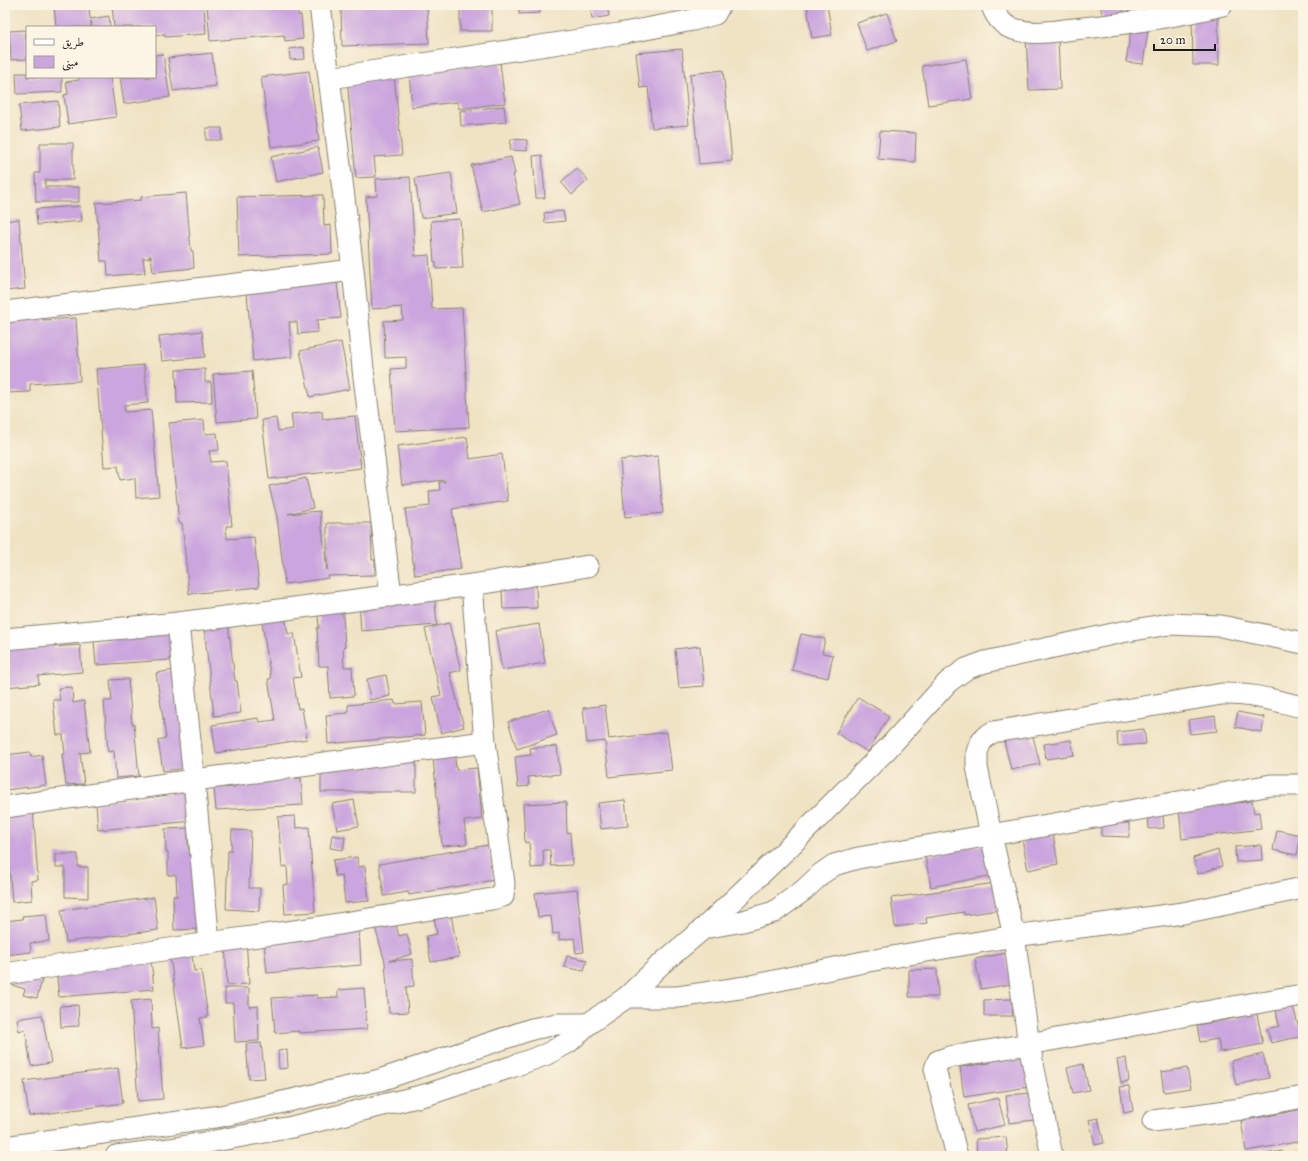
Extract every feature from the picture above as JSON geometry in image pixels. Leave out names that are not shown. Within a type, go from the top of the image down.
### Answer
[{"type":"street","points":[[320,5],[330,78],[353,270],[363,369],[391,596]]},
{"type":"street","points":[[330,78],[619,34],[686,22],[715,14],[720,5]]},
{"type":"street","points":[[992,5],[1000,21],[1009,28],[1037,33],[1099,27],[1147,20],[1186,14],[1222,5]]},
{"type":"street","points":[[5,312],[353,270]]},
{"type":"street","points":[[5,639],[178,623],[472,585],[588,566]]},
{"type":"street","points":[[5,974],[315,928],[503,896],[504,883],[485,742],[472,585]]},
{"type":"street","points":[[178,623],[209,943]]},
{"type":"street","points":[[116,1156],[176,1148],[292,1127],[429,1094],[512,1068],[547,1054],[570,1042],[588,1024],[627,997],[660,965],[704,928],[786,850],[888,747],[948,682],[966,669],[985,662],[1056,646],[1169,624],[1221,626],[1303,643]]},
{"type":"street","points":[[1052,1156],[1029,1045],[1014,936],[977,767],[977,752],[980,744],[993,732],[1222,694],[1236,694],[1265,698],[1303,707]]},
{"type":"street","points":[[5,807],[194,780],[485,742]]},
{"type":"street","points":[[704,928],[743,921],[774,912],[834,865],[858,858],[1271,785],[1303,784]]},
{"type":"street","points":[[627,997],[678,997],[746,987],[862,962],[1014,936],[1183,913],[1303,888]]},
{"type":"street","points":[[957,1156],[936,1069],[938,1061],[949,1057],[1029,1045],[1238,1005],[1303,995]]},
{"type":"street","points":[[8,1150],[221,1116],[380,1080],[499,1039],[538,1028],[557,1024],[588,1024]]},
{"type":"street","points":[[1153,1121],[1241,1109],[1303,1097]]},
{"type":"street","points":[[172,1123],[176,1148]]},
{"type":"building","points":[[54,5],[89,5],[90,19],[109,16],[110,26],[92,26],[91,21],[91,26],[56,26]]},
{"type":"building","points":[[112,5],[204,5],[206,34],[165,37],[165,34],[156,35],[156,26],[114,26]]},
{"type":"building","points":[[207,5],[298,5],[298,15],[301,15],[303,39],[285,41],[284,35],[210,41]]},
{"type":"building","points":[[341,5],[427,5],[429,43],[342,46]]},
{"type":"building","points":[[460,5],[492,5],[492,31],[460,31]]},
{"type":"building","points":[[507,5],[540,5],[540,13],[519,14],[519,7],[507,7]]},
{"type":"building","points":[[590,5],[607,5],[609,16],[592,19]]},
{"type":"building","points":[[807,5],[827,5],[832,35],[812,38]]},
{"type":"building","points":[[1100,5],[1122,5],[1126,20],[1105,25]]},
{"type":"building","points":[[887,13],[897,41],[867,51],[857,23]]},
{"type":"building","points":[[1192,15],[1218,15],[1219,65],[1193,65]]},
{"type":"building","points":[[1131,28],[1148,30],[1143,64],[1126,62]]},
{"type":"building","points":[[25,30],[26,59],[11,60],[9,31]]},
{"type":"building","points":[[1058,37],[1060,89],[1029,90],[1026,38]]},
{"type":"building","points":[[304,47],[305,59],[290,60],[289,49]]},
{"type":"building","points":[[682,49],[689,125],[652,128],[648,87],[640,88],[636,53]]},
{"type":"building","points":[[212,53],[216,86],[173,91],[168,58]]},
{"type":"building","points":[[163,54],[170,97],[124,104],[120,78],[156,78],[156,55]]},
{"type":"building","points":[[966,59],[972,99],[928,105],[922,66]]},
{"type":"building","points":[[500,63],[505,103],[459,109],[458,102],[412,107],[409,73]]},
{"type":"building","points":[[723,70],[732,161],[699,164],[690,74]]},
{"type":"building","points":[[309,71],[319,141],[271,147],[261,77]]},
{"type":"building","points":[[16,73],[26,73],[26,78],[62,78],[62,92],[17,94]]},
{"type":"building","points":[[394,75],[402,155],[374,157],[376,177],[356,178],[347,78]]},
{"type":"building","points":[[79,78],[110,78],[116,117],[68,124],[64,95],[68,94],[66,82],[79,80]]},
{"type":"building","points":[[58,101],[60,127],[22,131],[19,105]]},
{"type":"building","points":[[504,106],[506,122],[461,126],[460,111]]},
{"type":"building","points":[[206,128],[222,128],[222,140],[206,140]]},
{"type":"building","points":[[880,131],[916,133],[915,162],[878,159]]},
{"type":"building","points":[[511,139],[527,140],[527,151],[510,150]]},
{"type":"building","points":[[40,143],[73,143],[73,180],[45,180],[45,187],[79,187],[79,202],[36,202],[35,173],[40,173]]},
{"type":"building","points":[[318,147],[323,172],[276,182],[271,157]]},
{"type":"building","points":[[5,155],[7,155],[8,170],[5,170]]},
{"type":"building","points":[[542,155],[545,198],[536,198],[533,156]]},
{"type":"building","points":[[511,157],[515,174],[513,175],[520,204],[483,212],[471,165]]},
{"type":"building","points":[[577,168],[588,180],[572,195],[561,182]]},
{"type":"building","points":[[5,172],[7,172],[9,199],[5,199]]},
{"type":"building","points":[[451,173],[457,213],[421,218],[415,178]]},
{"type":"building","points":[[410,177],[415,256],[429,255],[432,309],[462,308],[469,427],[395,431],[391,369],[406,368],[406,357],[385,358],[384,321],[403,320],[402,307],[372,309],[366,197],[377,196],[376,179]]},
{"type":"building","points":[[186,193],[194,268],[153,272],[151,256],[149,256],[150,258],[143,258],[145,273],[108,276],[107,261],[101,261],[96,203],[141,200],[141,197]]},
{"type":"building","points":[[323,195],[324,226],[331,225],[332,254],[239,257],[237,197]]},
{"type":"building","points":[[80,206],[82,221],[37,225],[36,209]]},
{"type":"building","points":[[563,211],[565,221],[545,223],[544,213]]},
{"type":"building","points":[[19,219],[25,289],[5,291],[5,221]]},
{"type":"building","points":[[460,219],[463,268],[436,269],[436,262],[434,262],[431,221]]},
{"type":"building","points":[[336,274],[341,318],[317,320],[318,332],[298,334],[297,322],[289,322],[292,357],[253,361],[246,282]]},
{"type":"building","points":[[43,317],[43,320],[76,318],[80,381],[30,384],[30,392],[5,393],[5,319]]},
{"type":"building","points":[[202,331],[205,357],[162,361],[159,336]]},
{"type":"building","points":[[341,342],[350,389],[310,397],[300,351]]},
{"type":"building","points":[[144,365],[148,403],[124,405],[125,412],[151,410],[159,496],[136,498],[135,478],[120,480],[118,466],[104,467],[96,369]]},
{"type":"building","points":[[205,369],[205,382],[211,382],[212,402],[177,403],[176,370]]},
{"type":"building","points":[[252,371],[256,419],[217,422],[213,374]]},
{"type":"building","points":[[322,411],[323,419],[355,416],[361,468],[269,479],[262,420],[276,418],[278,431],[293,429],[291,414]]},
{"type":"building","points":[[204,420],[205,434],[217,433],[219,450],[209,451],[211,462],[226,461],[232,526],[226,526],[227,539],[254,537],[259,587],[189,594],[182,523],[179,523],[169,423]]},
{"type":"building","points":[[467,437],[470,459],[502,454],[508,501],[452,509],[461,569],[415,575],[405,509],[430,506],[429,491],[440,490],[439,482],[445,482],[444,480],[402,485],[397,446]]},
{"type":"building","points":[[658,456],[663,513],[625,517],[620,460]]},
{"type":"building","points":[[306,478],[313,508],[288,514],[320,511],[327,570],[327,523],[371,523],[372,560],[375,560],[375,575],[328,576],[329,578],[285,584],[277,517],[269,486]]},
{"type":"building","points":[[535,568],[537,608],[503,609],[501,570]]},
{"type":"building","points":[[434,592],[437,625],[361,631],[359,601]]},
{"type":"building","points":[[342,600],[345,647],[343,648],[344,667],[352,667],[354,696],[330,698],[328,666],[319,666],[317,601]]},
{"type":"building","points":[[283,606],[288,634],[294,633],[301,677],[293,678],[298,709],[302,708],[307,739],[216,753],[212,725],[258,718],[259,722],[275,720],[268,679],[271,679],[260,610]]},
{"type":"building","points":[[227,615],[235,681],[237,681],[241,713],[214,716],[203,618]]},
{"type":"building","points":[[449,623],[461,670],[450,673],[464,727],[441,733],[433,697],[441,695],[425,629]]},
{"type":"building","points":[[539,624],[545,663],[502,670],[495,631]]},
{"type":"building","points":[[113,628],[181,631],[183,659],[96,665],[94,641],[114,640]]},
{"type":"building","points":[[801,634],[825,639],[822,653],[833,655],[828,678],[792,670]]},
{"type":"building","points":[[54,642],[54,647],[80,645],[82,672],[38,676],[39,684],[5,687],[5,646]]},
{"type":"building","points":[[700,646],[704,686],[679,688],[675,649]]},
{"type":"building","points":[[175,670],[187,768],[163,771],[158,740],[166,738],[156,673]]},
{"type":"building","points":[[386,675],[390,696],[370,700],[367,679]]},
{"type":"building","points":[[128,679],[139,776],[116,778],[114,751],[108,752],[104,701],[112,701],[110,680]]},
{"type":"building","points":[[72,687],[73,703],[84,701],[90,752],[80,753],[84,784],[66,785],[62,754],[65,754],[63,735],[57,735],[53,700],[60,700],[58,688]]},
{"type":"building","points":[[858,697],[889,716],[868,752],[836,733]]},
{"type":"building","points":[[394,700],[395,704],[422,702],[425,735],[328,744],[326,715],[348,713],[348,705]]},
{"type":"building","points":[[605,705],[609,739],[667,732],[672,770],[609,777],[605,741],[587,743],[583,708]]},
{"type":"building","points":[[548,709],[557,735],[517,749],[508,722]]},
{"type":"building","points":[[1238,712],[1264,717],[1262,732],[1235,727]]},
{"type":"building","points":[[1215,716],[1217,731],[1190,734],[1188,720]]},
{"type":"building","points":[[1031,729],[1040,764],[1011,770],[1003,736]]},
{"type":"building","points":[[1144,729],[1146,744],[1118,746],[1117,732]]},
{"type":"building","points":[[1071,740],[1074,755],[1046,759],[1044,744]]},
{"type":"building","points":[[454,746],[456,770],[477,768],[482,819],[464,821],[467,844],[442,846],[432,748]]},
{"type":"building","points":[[557,746],[560,774],[528,777],[529,786],[518,787],[515,757],[531,755],[530,748]]},
{"type":"building","points":[[30,752],[31,757],[42,755],[46,785],[5,790],[5,755]]},
{"type":"building","points":[[321,762],[416,762],[416,792],[321,792]]},
{"type":"building","points":[[235,775],[279,779],[301,778],[303,805],[216,810],[214,788],[235,787]]},
{"type":"building","points":[[191,790],[194,821],[98,830],[96,803]]},
{"type":"building","points":[[354,800],[359,826],[337,830],[332,804]]},
{"type":"building","points":[[625,800],[628,826],[601,829],[598,803]]},
{"type":"building","points":[[1252,801],[1254,813],[1259,812],[1261,829],[1182,839],[1179,810]]},
{"type":"building","points":[[566,802],[567,833],[570,832],[572,865],[551,866],[550,850],[543,850],[544,867],[531,868],[529,842],[525,843],[523,804]]},
{"type":"building","points":[[33,808],[38,880],[31,881],[32,900],[12,902],[8,852],[6,853],[5,810]]},
{"type":"building","points":[[1163,815],[1164,828],[1149,829],[1148,816]]},
{"type":"building","points":[[295,816],[296,828],[309,827],[315,912],[285,914],[283,885],[288,884],[287,866],[282,867],[278,817]]},
{"type":"building","points":[[1101,823],[1129,823],[1129,837],[1101,836]]},
{"type":"building","points":[[188,828],[188,849],[199,849],[198,929],[174,930],[173,896],[177,896],[176,875],[168,875],[168,852],[166,852],[165,829]]},
{"type":"building","points":[[232,830],[251,831],[249,888],[260,888],[259,911],[226,909],[228,851],[231,851]]},
{"type":"building","points":[[1277,830],[1301,835],[1297,855],[1273,850]]},
{"type":"building","points":[[1053,834],[1058,864],[1028,870],[1022,839]]},
{"type":"building","points":[[332,835],[345,837],[343,850],[330,848]]},
{"type":"building","points":[[988,844],[994,875],[931,887],[925,856]]},
{"type":"building","points":[[488,845],[494,880],[409,895],[408,892],[384,896],[379,864]]},
{"type":"building","points":[[1261,845],[1262,860],[1236,862],[1235,847]]},
{"type":"building","points":[[1218,850],[1222,866],[1198,874],[1193,858]]},
{"type":"building","points":[[56,854],[78,854],[78,867],[88,867],[88,898],[65,897],[65,867],[56,867]]},
{"type":"building","points":[[357,857],[358,867],[365,866],[369,901],[345,903],[342,875],[335,876],[333,860]]},
{"type":"building","points":[[995,883],[999,910],[964,915],[964,912],[926,918],[927,923],[895,927],[891,898]]},
{"type":"building","points":[[577,889],[584,952],[576,953],[574,938],[559,940],[559,933],[553,934],[551,916],[538,917],[535,893]]},
{"type":"building","points":[[154,897],[158,930],[66,942],[61,910]]},
{"type":"building","points":[[450,910],[459,957],[431,962],[426,936],[437,934],[433,913]]},
{"type":"building","points":[[46,914],[49,941],[30,943],[31,952],[5,955],[5,921],[23,919],[22,916]]},
{"type":"building","points":[[395,921],[399,936],[407,934],[412,954],[389,961],[412,959],[414,986],[406,987],[408,1012],[389,1013],[385,962],[375,927]]},
{"type":"building","points":[[359,930],[361,965],[267,973],[264,943]]},
{"type":"building","points":[[246,939],[249,984],[227,985],[225,940]]},
{"type":"building","points":[[191,946],[194,971],[201,970],[208,1017],[200,1018],[204,1045],[183,1048],[169,949]]},
{"type":"building","points":[[1006,953],[1012,984],[981,989],[975,959]]},
{"type":"building","points":[[567,956],[587,960],[584,971],[564,967]]},
{"type":"building","points":[[151,959],[154,989],[59,997],[56,968]]},
{"type":"building","points":[[17,965],[44,973],[37,998],[23,995],[25,989],[12,985]]},
{"type":"building","points":[[937,969],[938,997],[909,997],[909,970]]},
{"type":"building","points":[[225,988],[249,988],[249,1007],[258,1006],[259,1041],[235,1042],[233,1003],[225,1003]]},
{"type":"building","points":[[364,988],[367,1029],[275,1033],[272,998],[317,995],[317,998],[338,997],[338,990]]},
{"type":"building","points":[[151,999],[152,1029],[158,1028],[163,1099],[138,1101],[131,1001]]},
{"type":"building","points":[[1012,999],[1013,1016],[984,1016],[984,1000]]},
{"type":"building","points":[[78,1005],[79,1026],[61,1027],[60,1006]]},
{"type":"building","points":[[1293,1006],[1298,1025],[1303,1024],[1303,1036],[1271,1043],[1267,1029],[1279,1026],[1276,1010]]},
{"type":"building","points":[[1257,1014],[1263,1044],[1220,1052],[1218,1039],[1200,1042],[1197,1025]]},
{"type":"building","points":[[42,1015],[51,1063],[31,1066],[25,1029],[19,1031],[17,1019]]},
{"type":"building","points":[[261,1043],[265,1078],[249,1079],[246,1044]]},
{"type":"building","points":[[287,1050],[288,1068],[279,1069],[278,1051]]},
{"type":"building","points":[[1263,1054],[1269,1078],[1236,1085],[1231,1061]]},
{"type":"building","points":[[1024,1055],[1029,1087],[964,1097],[960,1067],[990,1063],[990,1060]]},
{"type":"building","points":[[1126,1058],[1129,1081],[1121,1083],[1117,1060]]},
{"type":"building","points":[[1083,1064],[1089,1090],[1073,1093],[1067,1068]]},
{"type":"building","points":[[118,1068],[123,1103],[29,1116],[24,1081]]},
{"type":"building","points":[[1187,1068],[1191,1088],[1164,1092],[1161,1072]]},
{"type":"building","points":[[1129,1086],[1133,1111],[1124,1113],[1120,1087]]},
{"type":"building","points":[[1032,1093],[1035,1120],[1009,1123],[1006,1095]]},
{"type":"building","points":[[998,1098],[1005,1125],[974,1132],[968,1105]]},
{"type":"building","points":[[6,1100],[8,1119],[5,1119]]},
{"type":"building","points":[[1303,1109],[1303,1141],[1246,1151],[1241,1121]]},
{"type":"building","points":[[1098,1118],[1104,1143],[1095,1145],[1089,1120]]},
{"type":"building","points":[[1006,1137],[1008,1156],[977,1156],[976,1139]]},
{"type":"building","points":[[1303,1150],[1303,1156],[1297,1156],[1296,1151]]},
{"type":"building","points":[[1282,1151],[1283,1156],[1259,1156],[1259,1155]]}]
